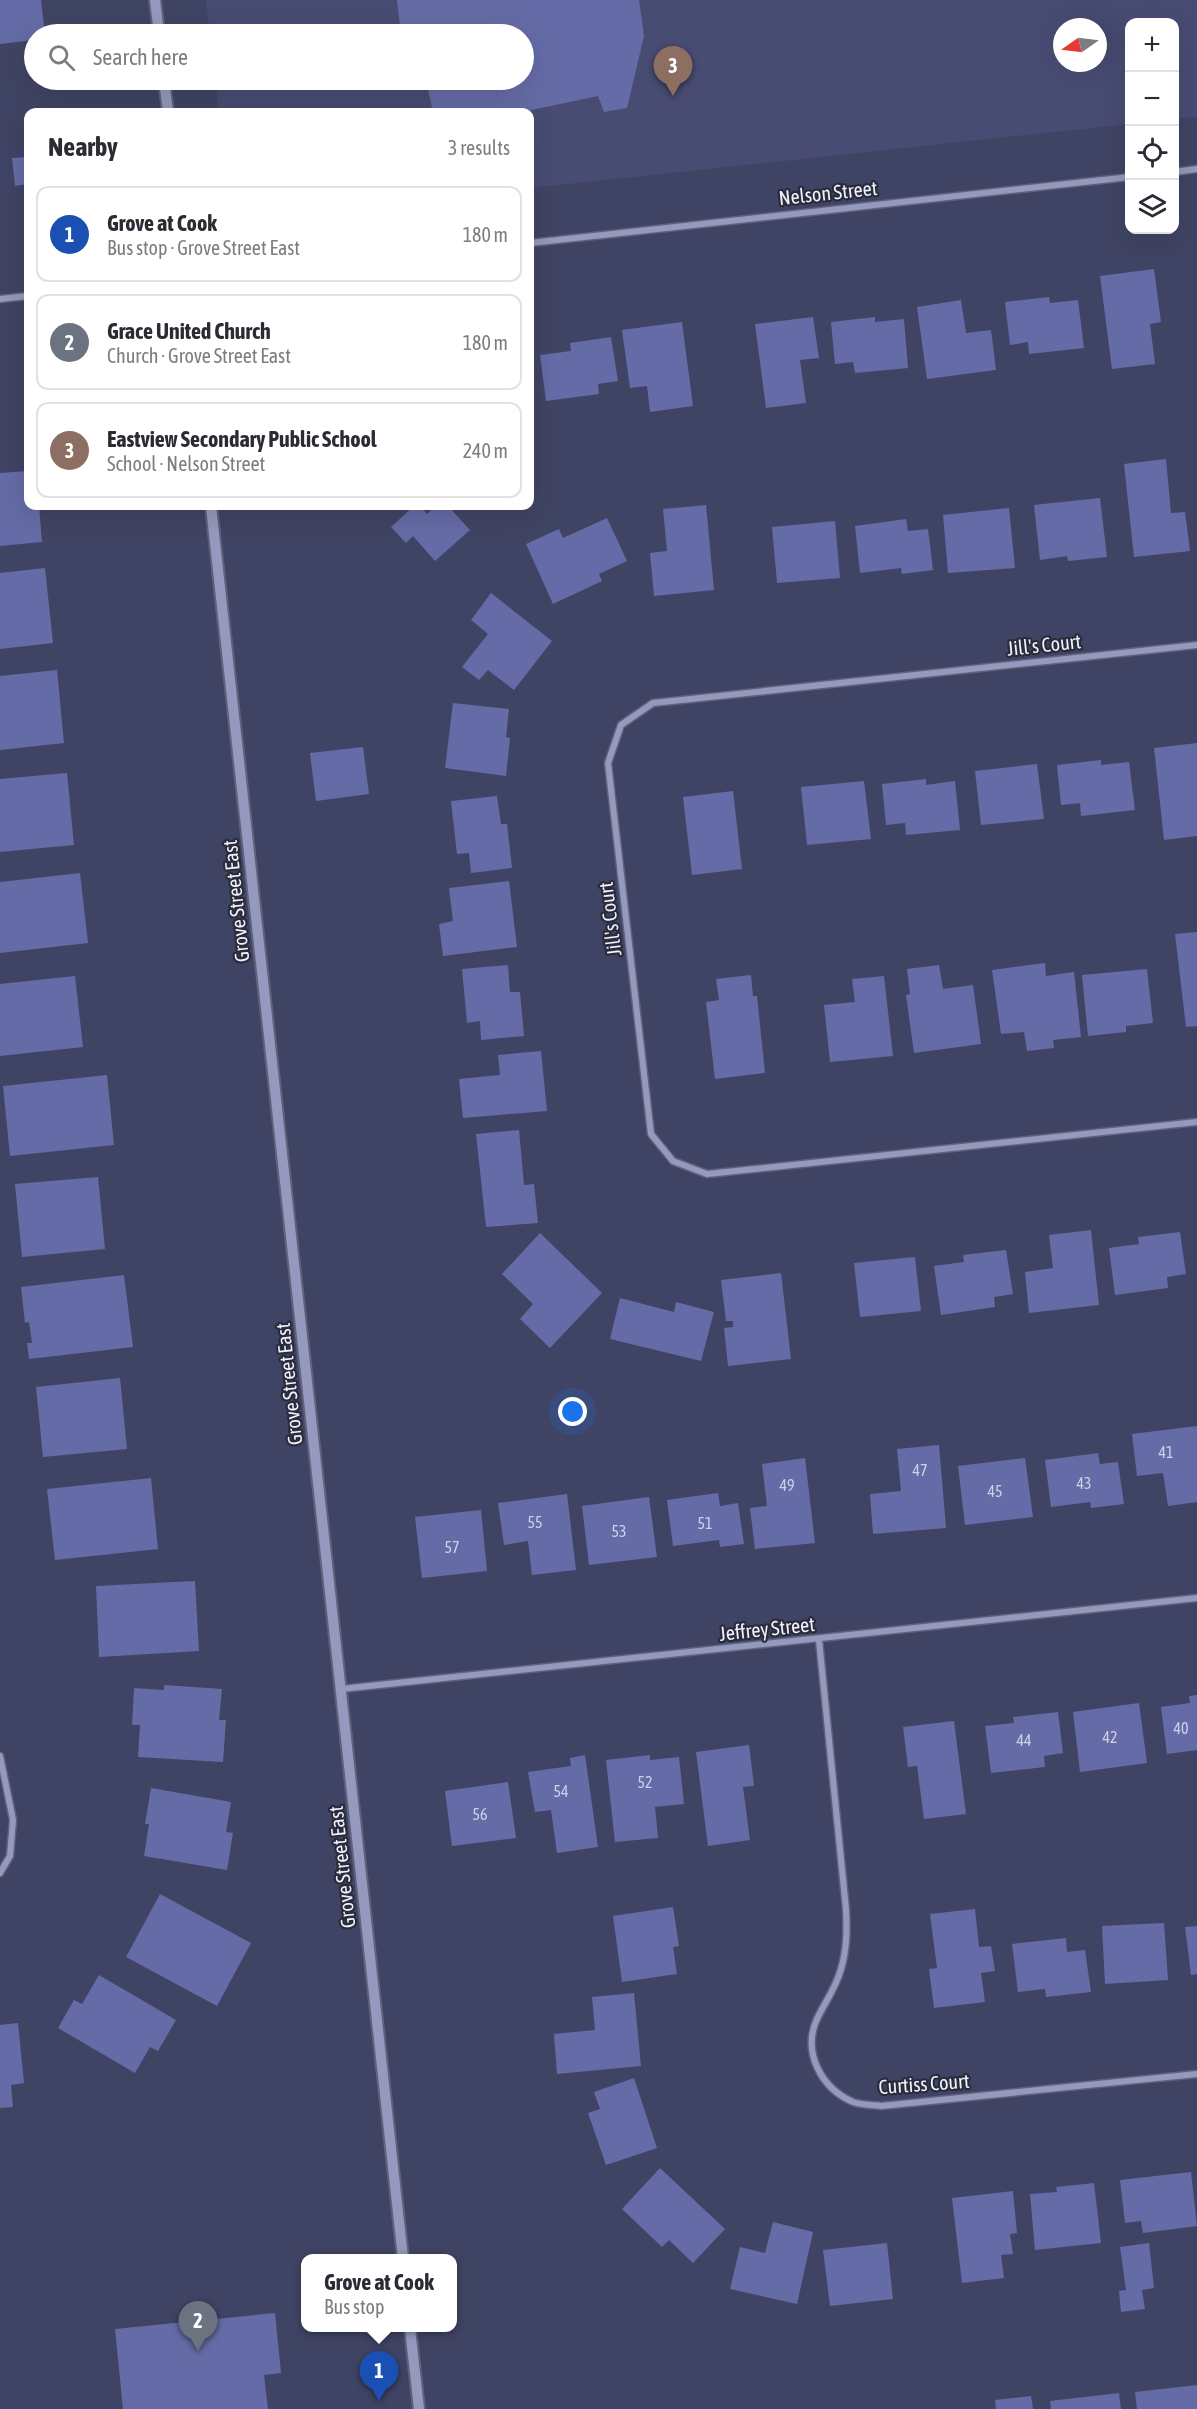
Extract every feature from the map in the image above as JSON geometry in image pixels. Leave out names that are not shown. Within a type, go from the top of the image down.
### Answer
[{"type":"street","points":[[155,0],[158,24]]},
{"type":"street","points":[[165,90],[168,108]]},
{"type":"street","points":[[1179,171],[1197,169]]},
{"type":"street","name":"Nelson Street","points":[[534,243],[1125,178]]},
{"type":"street","points":[[0,299],[24,296]]},
{"type":"street","name":"Grove Street East","points":[[211,510],[402,2254]]},
{"type":"street","name":"Jill's Court","points":[[1197,645],[653,703],[621,725],[608,763],[651,1134],[673,1161],[707,1174],[1197,1122]]},
{"type":"street","name":"Jeffrey Street","points":[[341,1689],[819,1640],[1197,1598]]},
{"type":"street","name":"Curtiss Court","points":[[819,1640],[847,1938],[841,1970],[830,1998],[817,2020],[810,2046],[815,2065],[825,2083],[854,2102],[881,2106],[1197,2074]]},
{"type":"street","points":[[0,1755],[14,1820],[10,1856],[0,1873]]},
{"type":"street","points":[[411,2332],[419,2409]]},
{"type":"shaded area","points":[[206,0],[1197,0],[1197,117],[1179,119],[1179,18],[1125,18],[1125,124],[534,188],[534,108],[218,108],[216,90],[534,90],[534,24],[209,24]]},
{"type":"building","points":[[0,0],[41,0],[44,24],[24,24],[24,41],[0,44]]},
{"type":"building","points":[[397,0],[639,0],[644,36],[627,108],[604,112],[598,96],[534,109],[432,108],[428,90],[534,90],[534,24],[400,24]]},
{"type":"building","points":[[24,157],[24,185],[15,186],[12,158]]},
{"type":"building","points":[[1154,269],[1161,322],[1150,324],[1155,364],[1112,369],[1100,276]]},
{"type":"building","points":[[1049,297],[1050,303],[1078,300],[1084,348],[1029,354],[1028,342],[1010,345],[1005,302]]},
{"type":"building","points":[[961,300],[966,333],[991,330],[996,370],[927,379],[917,307]]},
{"type":"building","points":[[813,317],[819,358],[800,360],[806,403],[766,408],[755,324]]},
{"type":"building","points":[[875,317],[875,322],[904,319],[908,368],[855,373],[853,362],[835,364],[831,322]]},
{"type":"building","points":[[682,322],[693,406],[650,412],[647,386],[630,388],[622,330]]},
{"type":"building","points":[[611,337],[618,381],[598,384],[599,394],[546,401],[540,355],[571,351],[570,343]]},
{"type":"building","points":[[1166,459],[1171,513],[1185,512],[1190,551],[1134,557],[1124,464]]},
{"type":"building","points":[[24,471],[24,510],[39,510],[42,542],[0,546],[0,473]]},
{"type":"building","points":[[1100,498],[1107,557],[1068,561],[1067,556],[1040,560],[1034,505]]},
{"type":"building","points":[[706,505],[714,590],[654,596],[650,553],[667,551],[663,509]]},
{"type":"building","points":[[1009,508],[1015,568],[948,573],[943,515]]},
{"type":"building","points":[[410,510],[424,510],[427,514],[432,510],[452,510],[470,530],[435,561],[413,536],[406,543],[391,527]]},
{"type":"building","points":[[607,518],[627,561],[599,574],[602,581],[553,604],[526,544],[559,529],[563,538]]},
{"type":"building","points":[[906,519],[908,531],[928,529],[933,570],[902,574],[901,568],[860,573],[855,526]]},
{"type":"building","points":[[835,521],[840,578],[777,583],[772,527]]},
{"type":"building","points":[[45,568],[53,643],[0,649],[0,573]]},
{"type":"building","points":[[491,593],[552,641],[514,690],[488,670],[479,680],[462,667],[488,634],[471,620]]},
{"type":"building","points":[[57,670],[64,743],[0,750],[0,676]]},
{"type":"building","points":[[453,703],[509,709],[506,737],[510,738],[506,776],[445,768]]},
{"type":"building","points":[[1197,743],[1197,836],[1164,840],[1154,748]]},
{"type":"building","points":[[363,747],[369,794],[316,801],[310,753]]},
{"type":"building","points":[[1101,760],[1101,765],[1129,762],[1135,810],[1081,816],[1080,803],[1061,805],[1057,765]]},
{"type":"building","points":[[1037,764],[1044,819],[981,825],[975,771]]},
{"type":"building","points":[[67,773],[74,845],[0,852],[0,779]]},
{"type":"building","points":[[926,779],[926,785],[955,781],[960,830],[906,835],[905,823],[886,825],[882,784]]},
{"type":"building","points":[[864,781],[871,839],[807,845],[801,787]]},
{"type":"building","points":[[733,791],[742,869],[692,875],[683,797]]},
{"type":"building","points":[[497,796],[501,824],[507,824],[512,868],[471,873],[469,853],[457,854],[451,801]]},
{"type":"building","points":[[80,873],[88,943],[0,953],[0,882]]},
{"type":"building","points":[[509,881],[517,947],[443,956],[439,924],[453,921],[449,888]]},
{"type":"building","points":[[1197,932],[1197,1026],[1186,1027],[1175,934]]},
{"type":"building","points":[[1045,963],[1046,976],[1074,972],[1081,1037],[1053,1040],[1054,1048],[1027,1051],[1024,1032],[1001,1034],[992,970]]},
{"type":"building","points":[[508,965],[510,992],[520,992],[524,1036],[481,1040],[480,1021],[467,1023],[462,969]]},
{"type":"building","points":[[939,965],[943,989],[973,985],[981,1044],[914,1053],[906,995],[910,994],[907,969]]},
{"type":"building","points":[[1147,969],[1153,1023],[1126,1026],[1126,1032],[1088,1036],[1082,975]]},
{"type":"building","points":[[751,975],[753,996],[757,996],[765,1073],[715,1079],[706,1002],[719,1000],[716,979]]},
{"type":"building","points":[[75,976],[83,1047],[0,1056],[0,984]]},
{"type":"building","points":[[884,976],[893,1056],[830,1062],[824,1005],[855,1002],[852,979]]},
{"type":"building","points":[[541,1051],[547,1111],[463,1118],[459,1079],[500,1075],[498,1055]]},
{"type":"building","points":[[107,1075],[114,1145],[10,1156],[3,1086]]},
{"type":"building","points":[[519,1130],[524,1185],[534,1184],[538,1223],[486,1227],[476,1134]]},
{"type":"building","points":[[98,1177],[105,1249],[22,1257],[15,1184]]},
{"type":"building","points":[[1091,1230],[1099,1305],[1029,1313],[1025,1272],[1053,1268],[1049,1235]]},
{"type":"building","points":[[1180,1232],[1186,1274],[1167,1277],[1168,1288],[1115,1295],[1109,1248],[1139,1244],[1138,1237]]},
{"type":"building","points":[[540,1233],[602,1293],[550,1348],[520,1319],[533,1304],[502,1274]]},
{"type":"building","points":[[1006,1250],[1013,1294],[994,1297],[995,1307],[941,1315],[934,1266],[964,1262],[963,1255]]},
{"type":"building","points":[[915,1257],[921,1311],[860,1317],[854,1263]]},
{"type":"building","points":[[781,1273],[791,1359],[728,1366],[724,1328],[733,1327],[733,1321],[726,1321],[721,1280]]},
{"type":"building","points":[[124,1275],[133,1347],[29,1359],[27,1343],[32,1343],[29,1322],[25,1323],[21,1287]]},
{"type":"building","points":[[620,1298],[674,1312],[676,1302],[714,1312],[701,1361],[610,1339]]},
{"type":"building","points":[[120,1378],[127,1449],[43,1457],[36,1387]]},
{"type":"building","points":[[1197,1426],[1197,1502],[1168,1506],[1163,1473],[1137,1476],[1132,1434]]},
{"type":"building","points":[[939,1445],[946,1528],[873,1534],[870,1494],[901,1491],[897,1449]]},
{"type":"building","points":[[1098,1453],[1100,1464],[1118,1462],[1124,1504],[1091,1508],[1090,1502],[1051,1507],[1045,1460]]},
{"type":"building","points":[[805,1458],[815,1543],[755,1549],[750,1508],[767,1506],[762,1464]]},
{"type":"building","points":[[1025,1458],[1033,1517],[965,1525],[958,1466]]},
{"type":"building","points":[[151,1478],[158,1549],[55,1560],[47,1489]]},
{"type":"building","points":[[718,1493],[720,1506],[738,1503],[744,1544],[720,1547],[719,1540],[673,1546],[667,1500]]},
{"type":"building","points":[[567,1494],[576,1570],[532,1575],[528,1541],[504,1545],[498,1503]]},
{"type":"building","points":[[649,1497],[657,1557],[589,1565],[582,1506]]},
{"type":"building","points":[[481,1510],[487,1571],[422,1578],[415,1517]]},
{"type":"building","points":[[195,1581],[199,1651],[99,1657],[96,1586]]},
{"type":"building","points":[[164,1685],[222,1689],[219,1720],[226,1720],[223,1762],[138,1757],[140,1725],[132,1725],[134,1688],[164,1690]]},
{"type":"building","points":[[1197,1695],[1197,1750],[1167,1754],[1161,1707],[1190,1703],[1189,1696]]},
{"type":"building","points":[[1139,1703],[1147,1763],[1080,1772],[1073,1712]]},
{"type":"building","points":[[1058,1712],[1063,1753],[1044,1756],[1045,1767],[991,1773],[985,1726],[1014,1723],[1013,1717]]},
{"type":"building","points":[[954,1721],[966,1814],[924,1819],[917,1766],[908,1767],[903,1727]]},
{"type":"building","points":[[749,1745],[754,1786],[743,1787],[750,1840],[708,1846],[696,1752]]},
{"type":"building","points":[[585,1755],[598,1847],[557,1853],[551,1810],[535,1812],[528,1772],[571,1766],[570,1758]]},
{"type":"building","points":[[650,1755],[650,1760],[679,1757],[684,1804],[655,1807],[658,1838],[615,1842],[606,1760]]},
{"type":"building","points":[[508,1782],[516,1838],[452,1846],[445,1791]]},
{"type":"building","points":[[151,1788],[231,1802],[226,1832],[233,1833],[227,1870],[144,1856],[149,1824],[145,1824]]},
{"type":"building","points":[[160,1894],[251,1943],[217,2006],[126,1957]]},
{"type":"building","points":[[673,1907],[679,1946],[673,1947],[677,1974],[622,1982],[613,1916]]},
{"type":"building","points":[[975,1909],[979,1947],[991,1946],[995,1971],[981,1973],[985,2002],[934,2008],[929,1969],[937,1968],[930,1914]]},
{"type":"building","points":[[1164,1923],[1168,1980],[1105,1984],[1102,1926]]},
{"type":"building","points":[[1197,1926],[1197,1974],[1191,1975],[1185,1927]]},
{"type":"building","points":[[1066,1938],[1067,1952],[1085,1950],[1091,1992],[1046,1997],[1045,1989],[1018,1992],[1012,1944]]},
{"type":"building","points":[[99,1975],[176,2020],[158,2051],[150,2047],[135,2073],[58,2028],[74,2000],[82,2004]]},
{"type":"building","points":[[634,1993],[641,2066],[557,2074],[554,2034],[595,2030],[592,1997]]},
{"type":"building","points":[[18,2023],[24,2083],[11,2085],[13,2107],[0,2108],[0,2025]]},
{"type":"building","points":[[634,2078],[657,2148],[606,2165],[588,2113],[600,2109],[594,2092]]},
{"type":"building","points":[[660,2168],[725,2229],[693,2263],[669,2240],[662,2247],[622,2209]]},
{"type":"building","points":[[1191,2172],[1197,2226],[1143,2233],[1141,2221],[1125,2223],[1120,2180]]},
{"type":"building","points":[[1094,2183],[1101,2243],[1035,2250],[1030,2194],[1057,2192],[1056,2187]]},
{"type":"building","points":[[1013,2191],[1017,2233],[1010,2234],[1013,2254],[1001,2255],[1004,2278],[962,2283],[952,2198]]},
{"type":"building","points":[[773,2222],[813,2232],[797,2304],[730,2289],[740,2247],[765,2253]]},
{"type":"building","points":[[887,2243],[893,2299],[830,2306],[823,2250]]},
{"type":"building","points":[[1149,2243],[1154,2288],[1142,2290],[1145,2309],[1121,2312],[1119,2291],[1126,2290],[1120,2247]]},
{"type":"building","points":[[275,2313],[281,2373],[264,2375],[268,2409],[123,2409],[115,2329]]},
{"type":"building","points":[[1197,2385],[1197,2409],[1137,2409],[1135,2392]]},
{"type":"building","points":[[1119,2393],[1121,2409],[1051,2409],[1050,2401]]},
{"type":"building","points":[[1031,2396],[1033,2409],[996,2409],[995,2400]]},
{"type":"place","name":"Eastview Secondary Public School","points":[[673,96]]},
{"type":"place","name":"Grace United Church","points":[[198,2351]]},
{"type":"place","name":"Grove at Cook","points":[[379,2401]]}]
